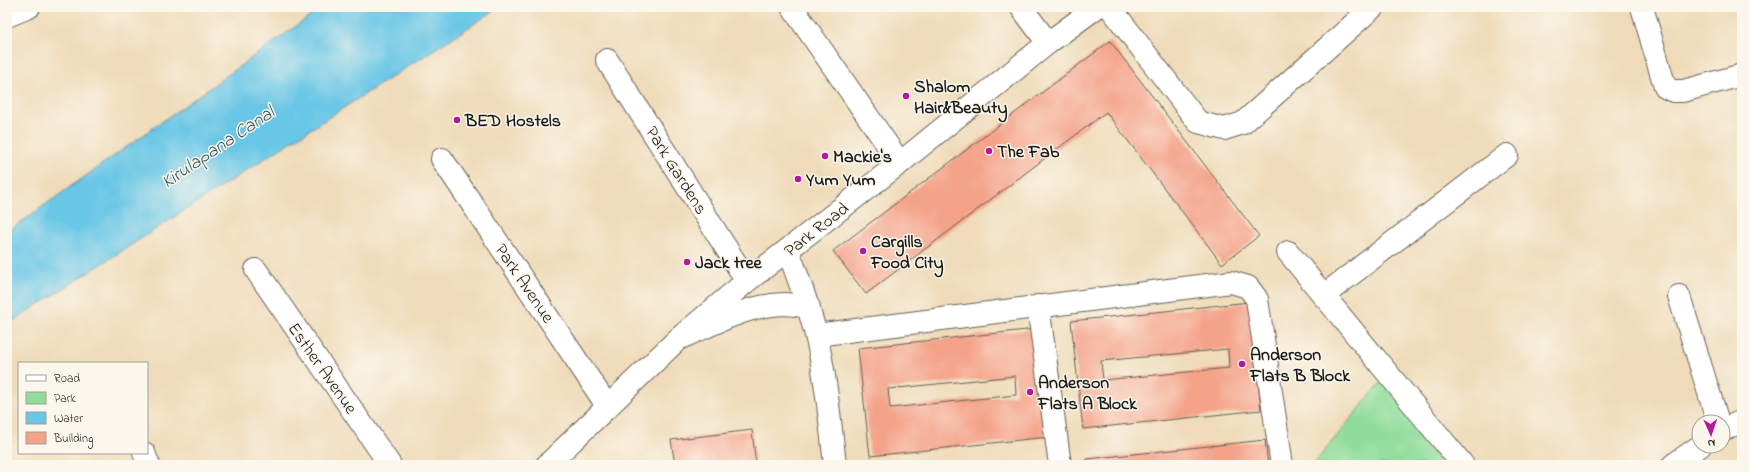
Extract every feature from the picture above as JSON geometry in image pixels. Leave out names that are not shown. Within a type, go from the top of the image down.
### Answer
[{"type":"street","points":[[7,16],[30,7]]},
{"type":"street","points":[[792,7],[900,163]]},
{"type":"street","points":[[1021,7],[1048,43]]},
{"type":"street","name":"Park Road","points":[[547,465],[677,340],[747,281],[900,163],[1048,43],[1097,7]]},
{"type":"street","points":[[1110,7],[1198,122],[1224,129],[1243,123],[1373,7]]},
{"type":"street","points":[[1642,7],[1665,86],[1673,91],[1684,91],[1742,75]]},
{"type":"street","name":"Park Gardens","points":[[607,60],[747,281]]},
{"type":"street","points":[[1323,296],[1507,155]]},
{"type":"street","name":"Park Avenue","points":[[442,159],[608,407]]},
{"type":"street","points":[[788,250],[809,307],[816,335],[825,382],[835,465]]},
{"type":"street","points":[[1288,252],[1463,465]]},
{"type":"street","name":"Esther Avenue","points":[[256,270],[390,465]]},
{"type":"street","points":[[816,335],[1231,282],[1248,287],[1257,299],[1282,465]]},
{"type":"street","points":[[1679,296],[1716,414]]},
{"type":"street","points":[[677,340],[738,314],[759,307],[785,304],[809,307]]},
{"type":"street","points":[[1038,306],[1060,465]]},
{"type":"street","points":[[1731,426],[1742,421]]},
{"type":"street","points":[[1673,465],[1691,452]]},
{"type":"street","points":[[144,454],[149,465]]},
{"type":"green space","points":[[1387,375],[1461,465],[1313,465]]},
{"type":"water","name":"Kirulapana Canal","points":[[323,7],[500,7],[7,325],[7,232]]},
{"type":"building","points":[[1110,41],[1259,236],[1222,264],[1106,112],[866,294],[833,251]]},
{"type":"building","name":"Anderson Flats B Block","points":[[1249,302],[1261,410],[1083,429],[1071,321]],"holes":[[[1228,349],[1229,368],[1103,380],[1101,361]]]},
{"type":"building","name":"Anderson Flats A Block","points":[[1036,329],[1048,437],[870,456],[858,348]],"holes":[[[1015,376],[1016,395],[890,408],[888,389]]]},
{"type":"building","points":[[752,430],[756,465],[675,465],[671,440]]},
{"type":"building","points":[[1265,440],[1268,465],[1088,465],[1087,459]]},
{"type":"place","name":"Shalom Hair&Beauty","points":[[906,96]]},
{"type":"place","name":"BED Hostels","points":[[457,120]]},
{"type":"place","name":"The Fab","points":[[989,151]]},
{"type":"place","name":"Mackie's","points":[[825,156]]},
{"type":"place","name":"Yum Yum","points":[[798,179]]},
{"type":"place","name":"Cargills Food City","points":[[863,251]]},
{"type":"place","name":"Jack tree","points":[[687,262]]},
{"type":"place","name":"Anderson Flats B Block","points":[[1242,364]]},
{"type":"place","name":"Anderson Flats A Block","points":[[1030,392]]}]
